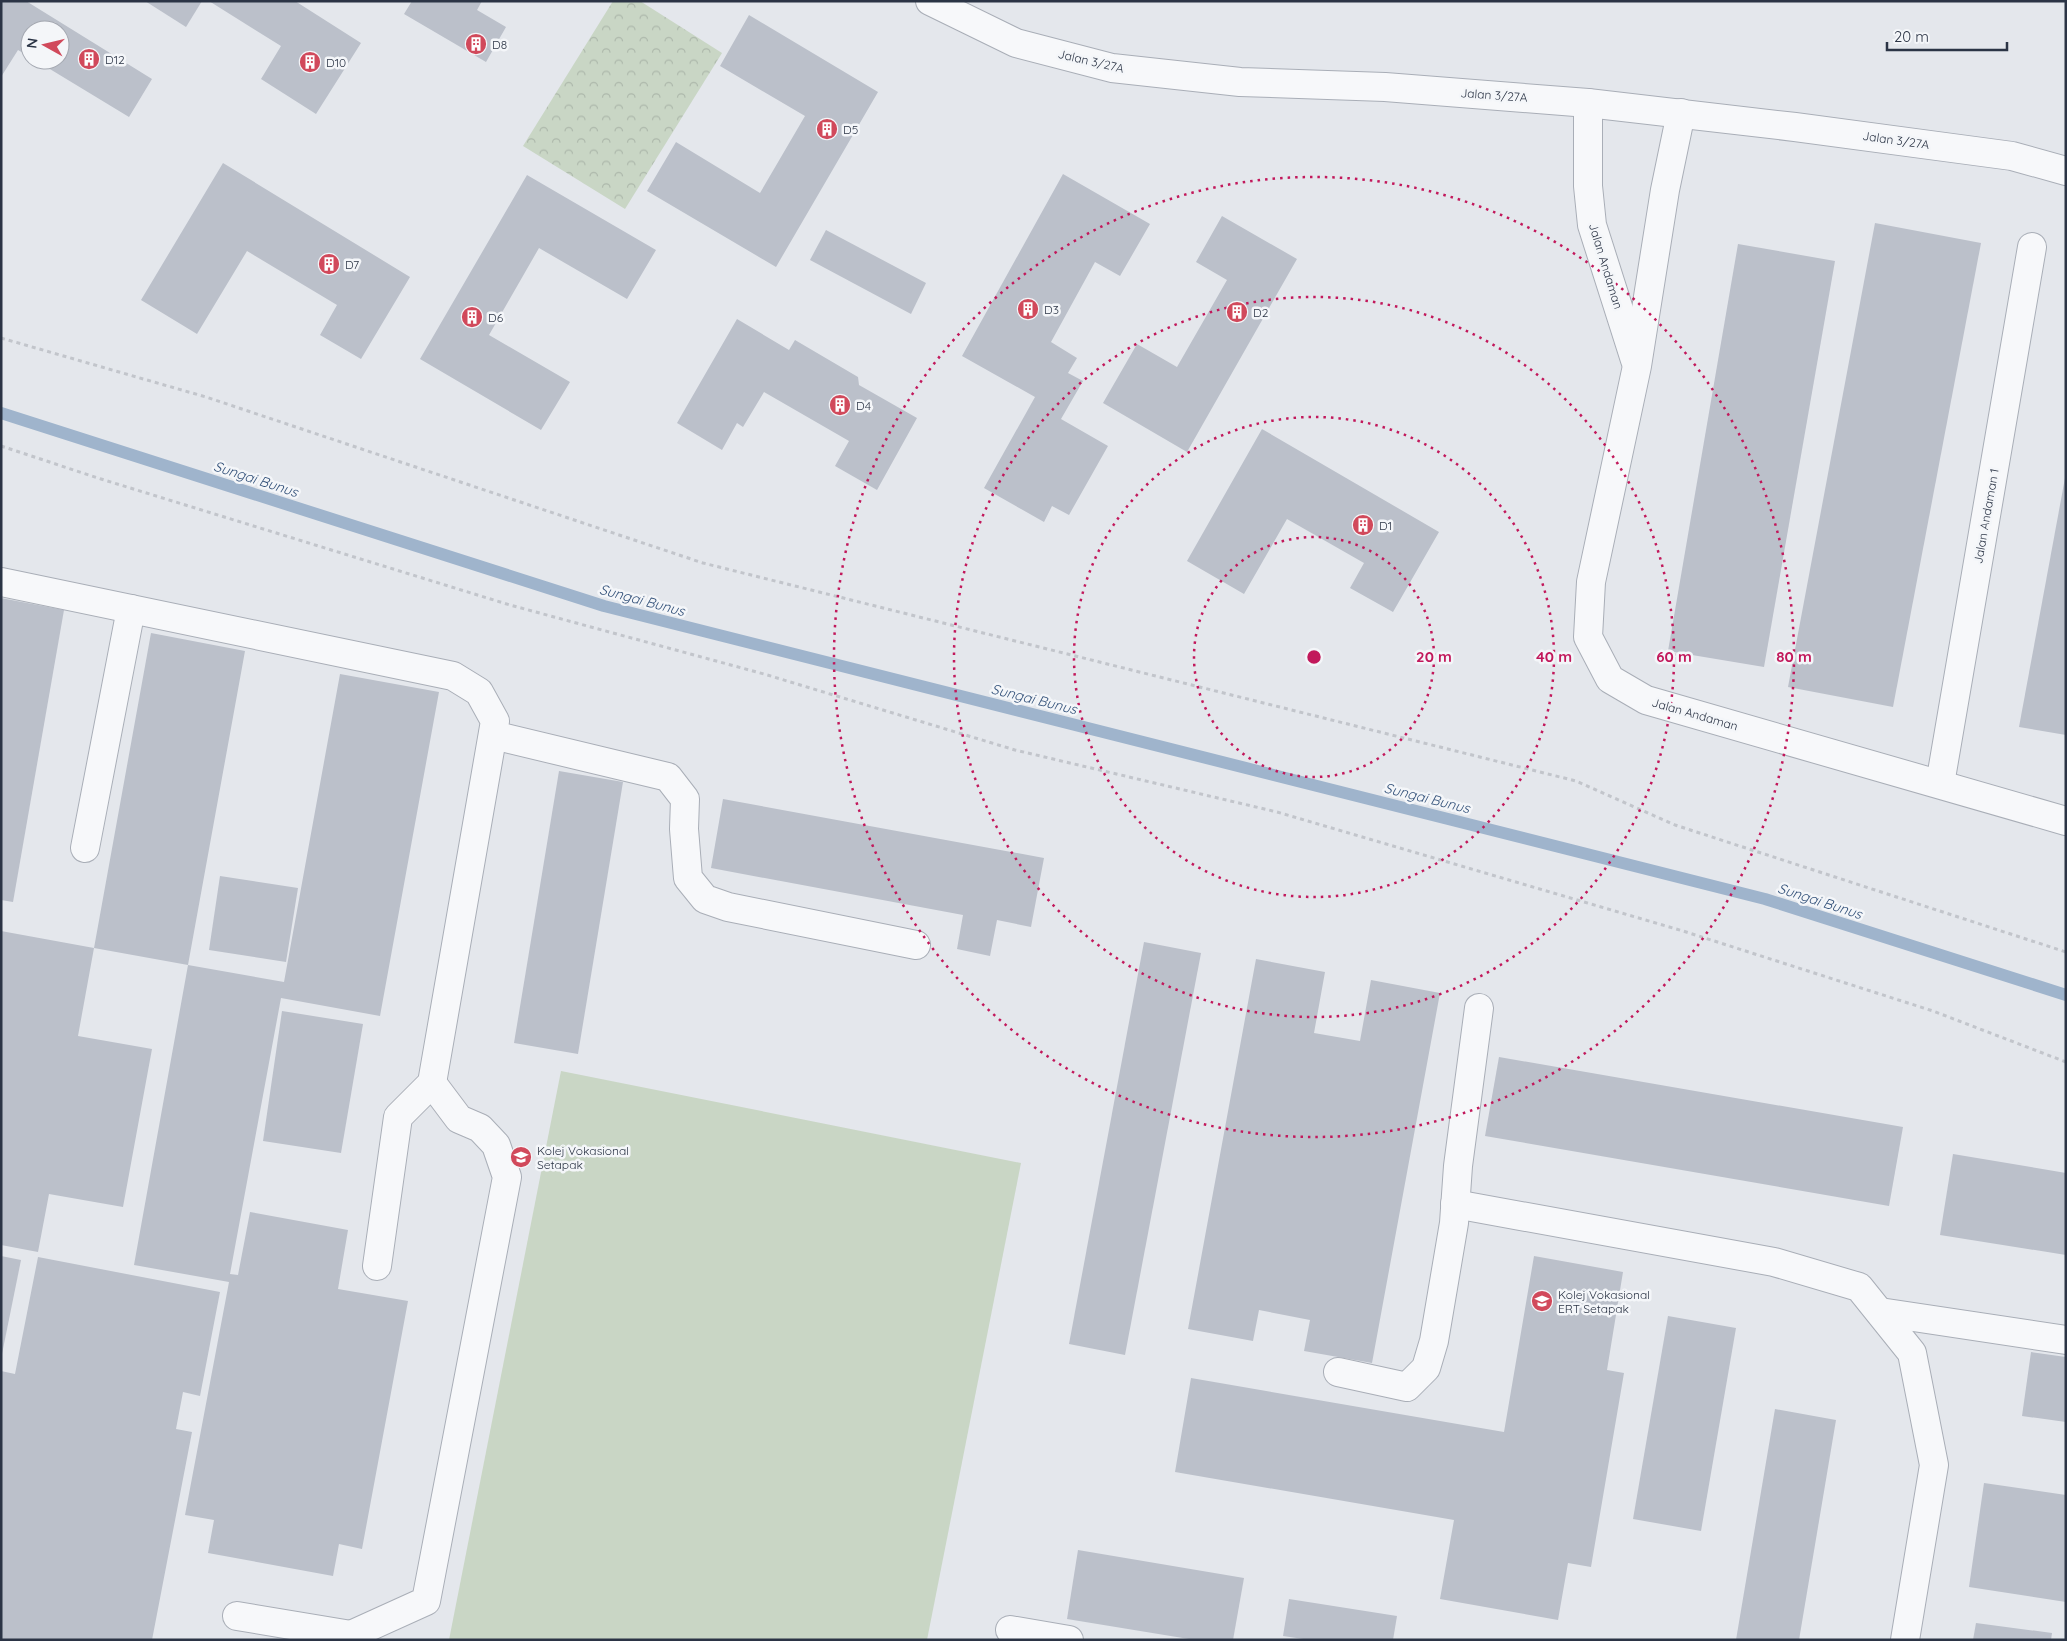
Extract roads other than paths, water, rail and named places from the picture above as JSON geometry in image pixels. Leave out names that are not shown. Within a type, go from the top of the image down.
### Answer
[{"type":"street","name":"Jalan 3/27A","points":[[930,1],[1016,43],[1112,68],[1240,82],[1385,86],[1682,113],[2012,156],[2066,171]]},
{"type":"street","name":"Jalan Andaman","points":[[1588,103],[1588,186],[1592,225],[1636,366]]},
{"type":"street","name":"Jalan Andaman","points":[[1682,113],[1665,190],[1636,366],[1591,582],[1588,637],[1610,679],[1646,700],[2066,821]]},
{"type":"street","name":"Jalan Andaman 1","points":[[1940,784],[2032,247]]},
{"type":"street","points":[[1,582],[453,676],[479,692],[495,721],[432,1083],[398,1117],[377,1266]]},
{"type":"street","points":[[85,848],[131,609]]},
{"type":"street","points":[[493,735],[668,777],[685,799],[684,829],[688,878],[704,900],[728,907],[916,945]]},
{"type":"street","points":[[1338,1372],[1407,1387],[1426,1368],[1434,1340],[1454,1223],[1479,1008]]},
{"type":"street","points":[[237,1616],[351,1637],[426,1601],[508,1177],[496,1145],[480,1128],[459,1119],[432,1083]]},
{"type":"street","points":[[1455,1204],[1774,1262],[1859,1287],[1912,1352],[1934,1465],[1905,1640]]},
{"type":"street","points":[[1880,1312],[2066,1340]]},
{"type":"street","points":[[1010,1630],[1069,1640]]},
{"type":"waterway","name":"Sungai Bunus","points":[[1,413],[604,606],[1765,899],[2066,995]]},
{"type":"place","name":"D8","points":[[476,44]]},
{"type":"place","name":"D12","points":[[89,59]]},
{"type":"place","name":"D10","points":[[310,62]]},
{"type":"place","name":"D5","points":[[827,129]]},
{"type":"place","name":"D7","points":[[329,264]]},
{"type":"place","name":"D3","points":[[1028,309]]},
{"type":"place","name":"D2","points":[[1237,312]]},
{"type":"place","name":"D6","points":[[472,317]]},
{"type":"place","name":"D4","points":[[840,405]]},
{"type":"place","name":"D1","points":[[1363,525]]},
{"type":"place","name":"Kolej Vokasional Setapak","points":[[521,1157]]},
{"type":"place","name":"Kolej Vokasional ERT Setapak","points":[[1542,1301]]}]
